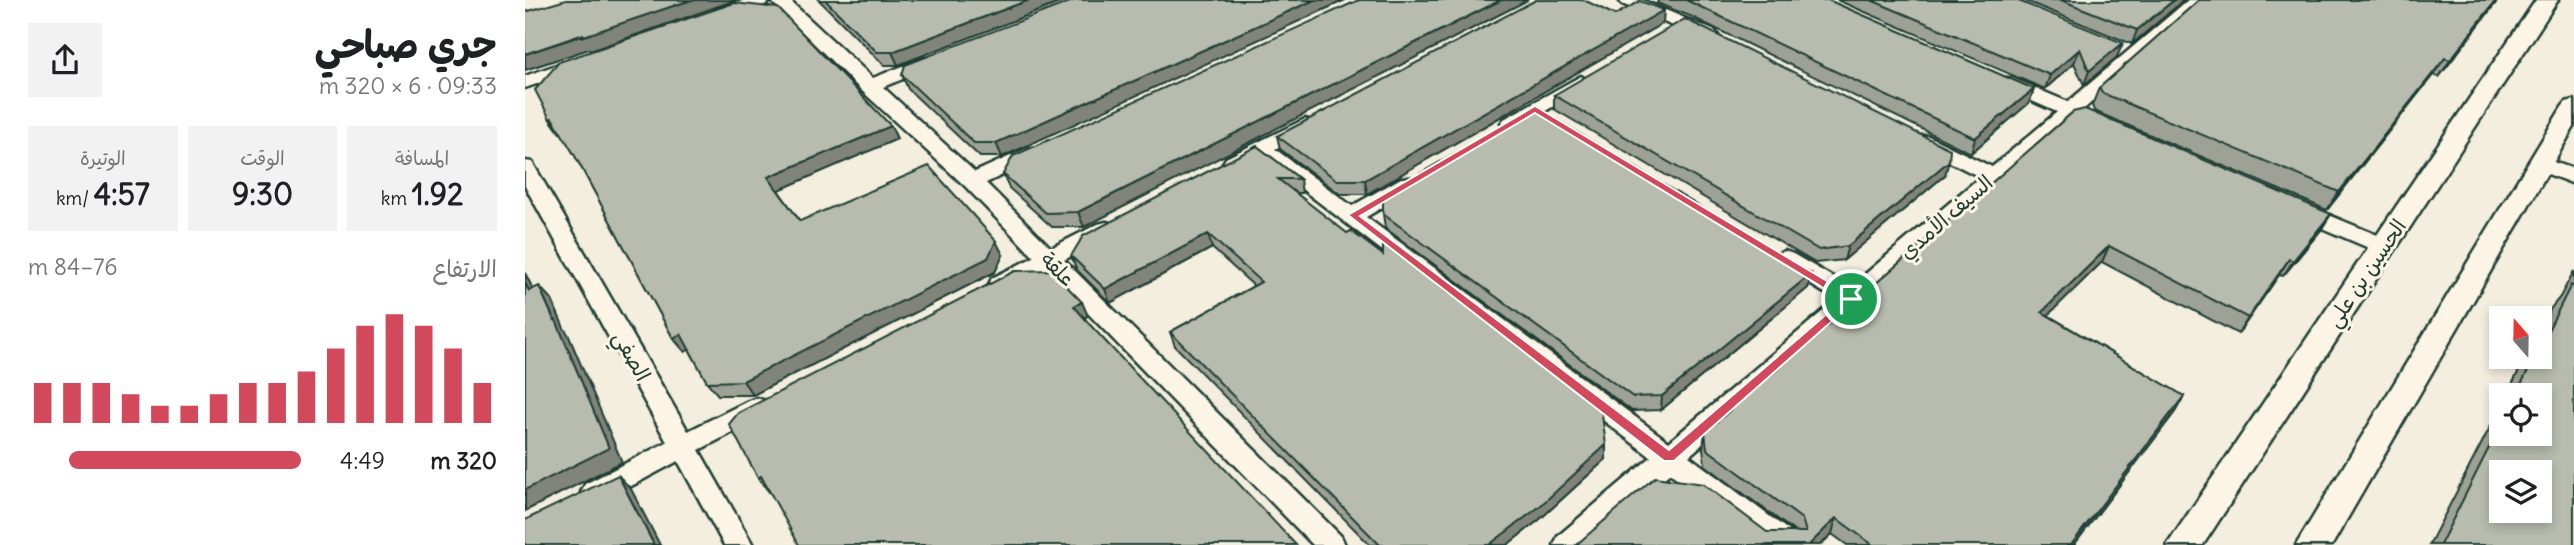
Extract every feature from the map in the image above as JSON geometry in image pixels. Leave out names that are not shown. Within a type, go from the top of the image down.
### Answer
[{"type":"street","points":[[709,18],[761,0]]},
{"type":"street","name":"علقة","points":[[779,0],[972,181],[1331,545]]},
{"type":"street","points":[[1628,0],[1683,22],[1720,41]]},
{"type":"street","name":"السيف الأمدي","points":[[1568,545],[2198,0]]},
{"type":"street","name":"الحسين بن علي","points":[[2184,545],[2547,0]]},
{"type":"street","points":[[1660,36],[1683,22]]},
{"type":"street","points":[[2111,45],[2135,54]]},
{"type":"street","points":[[868,86],[946,55]]},
{"type":"street","points":[[525,82],[591,60]]},
{"type":"street","points":[[1489,136],[1603,69]]},
{"type":"street","points":[[1982,72],[2096,122]]},
{"type":"street","points":[[2313,545],[2574,107]]},
{"type":"street","points":[[1535,109],[1558,123]]},
{"type":"street","points":[[1214,173],[1324,116]]},
{"type":"street","points":[[1907,133],[1994,176]]},
{"type":"street","points":[[972,181],[1048,146]]},
{"type":"street","points":[[1261,148],[1786,545]]},
{"type":"street","points":[[2539,163],[2574,177]]},
{"type":"street","name":"الصفي","points":[[525,167],[739,545]]},
{"type":"street","points":[[1353,215],[1421,176]]},
{"type":"street","points":[[2284,203],[2384,246]]},
{"type":"street","points":[[974,296],[1119,222]]},
{"type":"street","points":[[1769,250],[1851,299]]},
{"type":"street","points":[[573,503],[780,396]]},
{"type":"building","points":[[566,0],[691,0],[525,54],[525,12]]},
{"type":"building","points":[[825,0],[1029,0],[892,52],[877,52]]},
{"type":"building","points":[[1075,0],[1314,0],[996,143],[974,143],[902,75],[905,65]]},
{"type":"building","points":[[1359,0],[1501,0],[1078,212],[1046,213],[1003,174],[1013,156]]},
{"type":"building","points":[[1536,0],[1584,0],[1615,15],[1640,1],[1664,10],[1365,180],[1337,180],[1277,136]]},
{"type":"building","points":[[1686,0],[1828,0],[2034,89],[1975,138]]},
{"type":"building","points":[[1871,0],[2016,0],[2123,43],[2089,71],[2080,49],[2050,75]]},
{"type":"building","points":[[2061,0],[2174,0],[2137,30]]},
{"type":"building","points":[[2199,0],[2496,0],[2450,60],[2445,58],[2339,192],[2102,93],[2099,88]]},
{"type":"building","points":[[734,3],[778,8],[891,126],[768,177],[800,221],[929,166],[996,241],[988,258],[743,381],[707,382],[681,334],[673,338],[574,154],[552,118],[550,119],[535,90],[559,62]]},
{"type":"building","points":[[1685,19],[1950,149],[1949,161],[1848,246],[1819,250],[1554,95]]},
{"type":"building","points":[[1535,107],[1811,274],[1662,396],[1633,397],[1383,214],[1383,195]]},
{"type":"building","points":[[2085,109],[2331,214],[2293,261],[2289,259],[2248,318],[2109,246],[2042,312],[2184,396],[2071,545],[1873,545],[1836,518],[1809,545],[1576,545],[1655,477],[1703,484],[1767,532],[1806,532],[1802,519],[1707,449],[1705,432],[2073,112]]},
{"type":"building","points":[[1257,146],[1300,179],[1278,179],[1347,233],[1351,231],[1383,255],[1383,242],[1601,407],[1606,445],[1539,507],[1489,545],[1380,545],[1170,332],[1261,282],[1208,234],[1105,289],[1071,256],[1083,236]]},
{"type":"building","points":[[1051,270],[1082,302],[1074,306],[1093,328],[1296,545],[799,545],[729,424],[738,413],[1015,271]]},
{"type":"building","points":[[525,283],[529,291],[539,286],[556,320],[609,448],[525,490]]},
{"type":"building","points":[[2571,285],[2574,287],[2574,545],[2440,545],[2490,446],[2552,446],[2552,383],[2522,383],[2529,369],[2552,369],[2552,322]]},
{"type":"building","points":[[618,475],[654,545],[525,545],[525,520]]},
{"type":"route","points":[[1535,109],[1851,299],[1669,457],[1353,215],[1535,109]]}]
